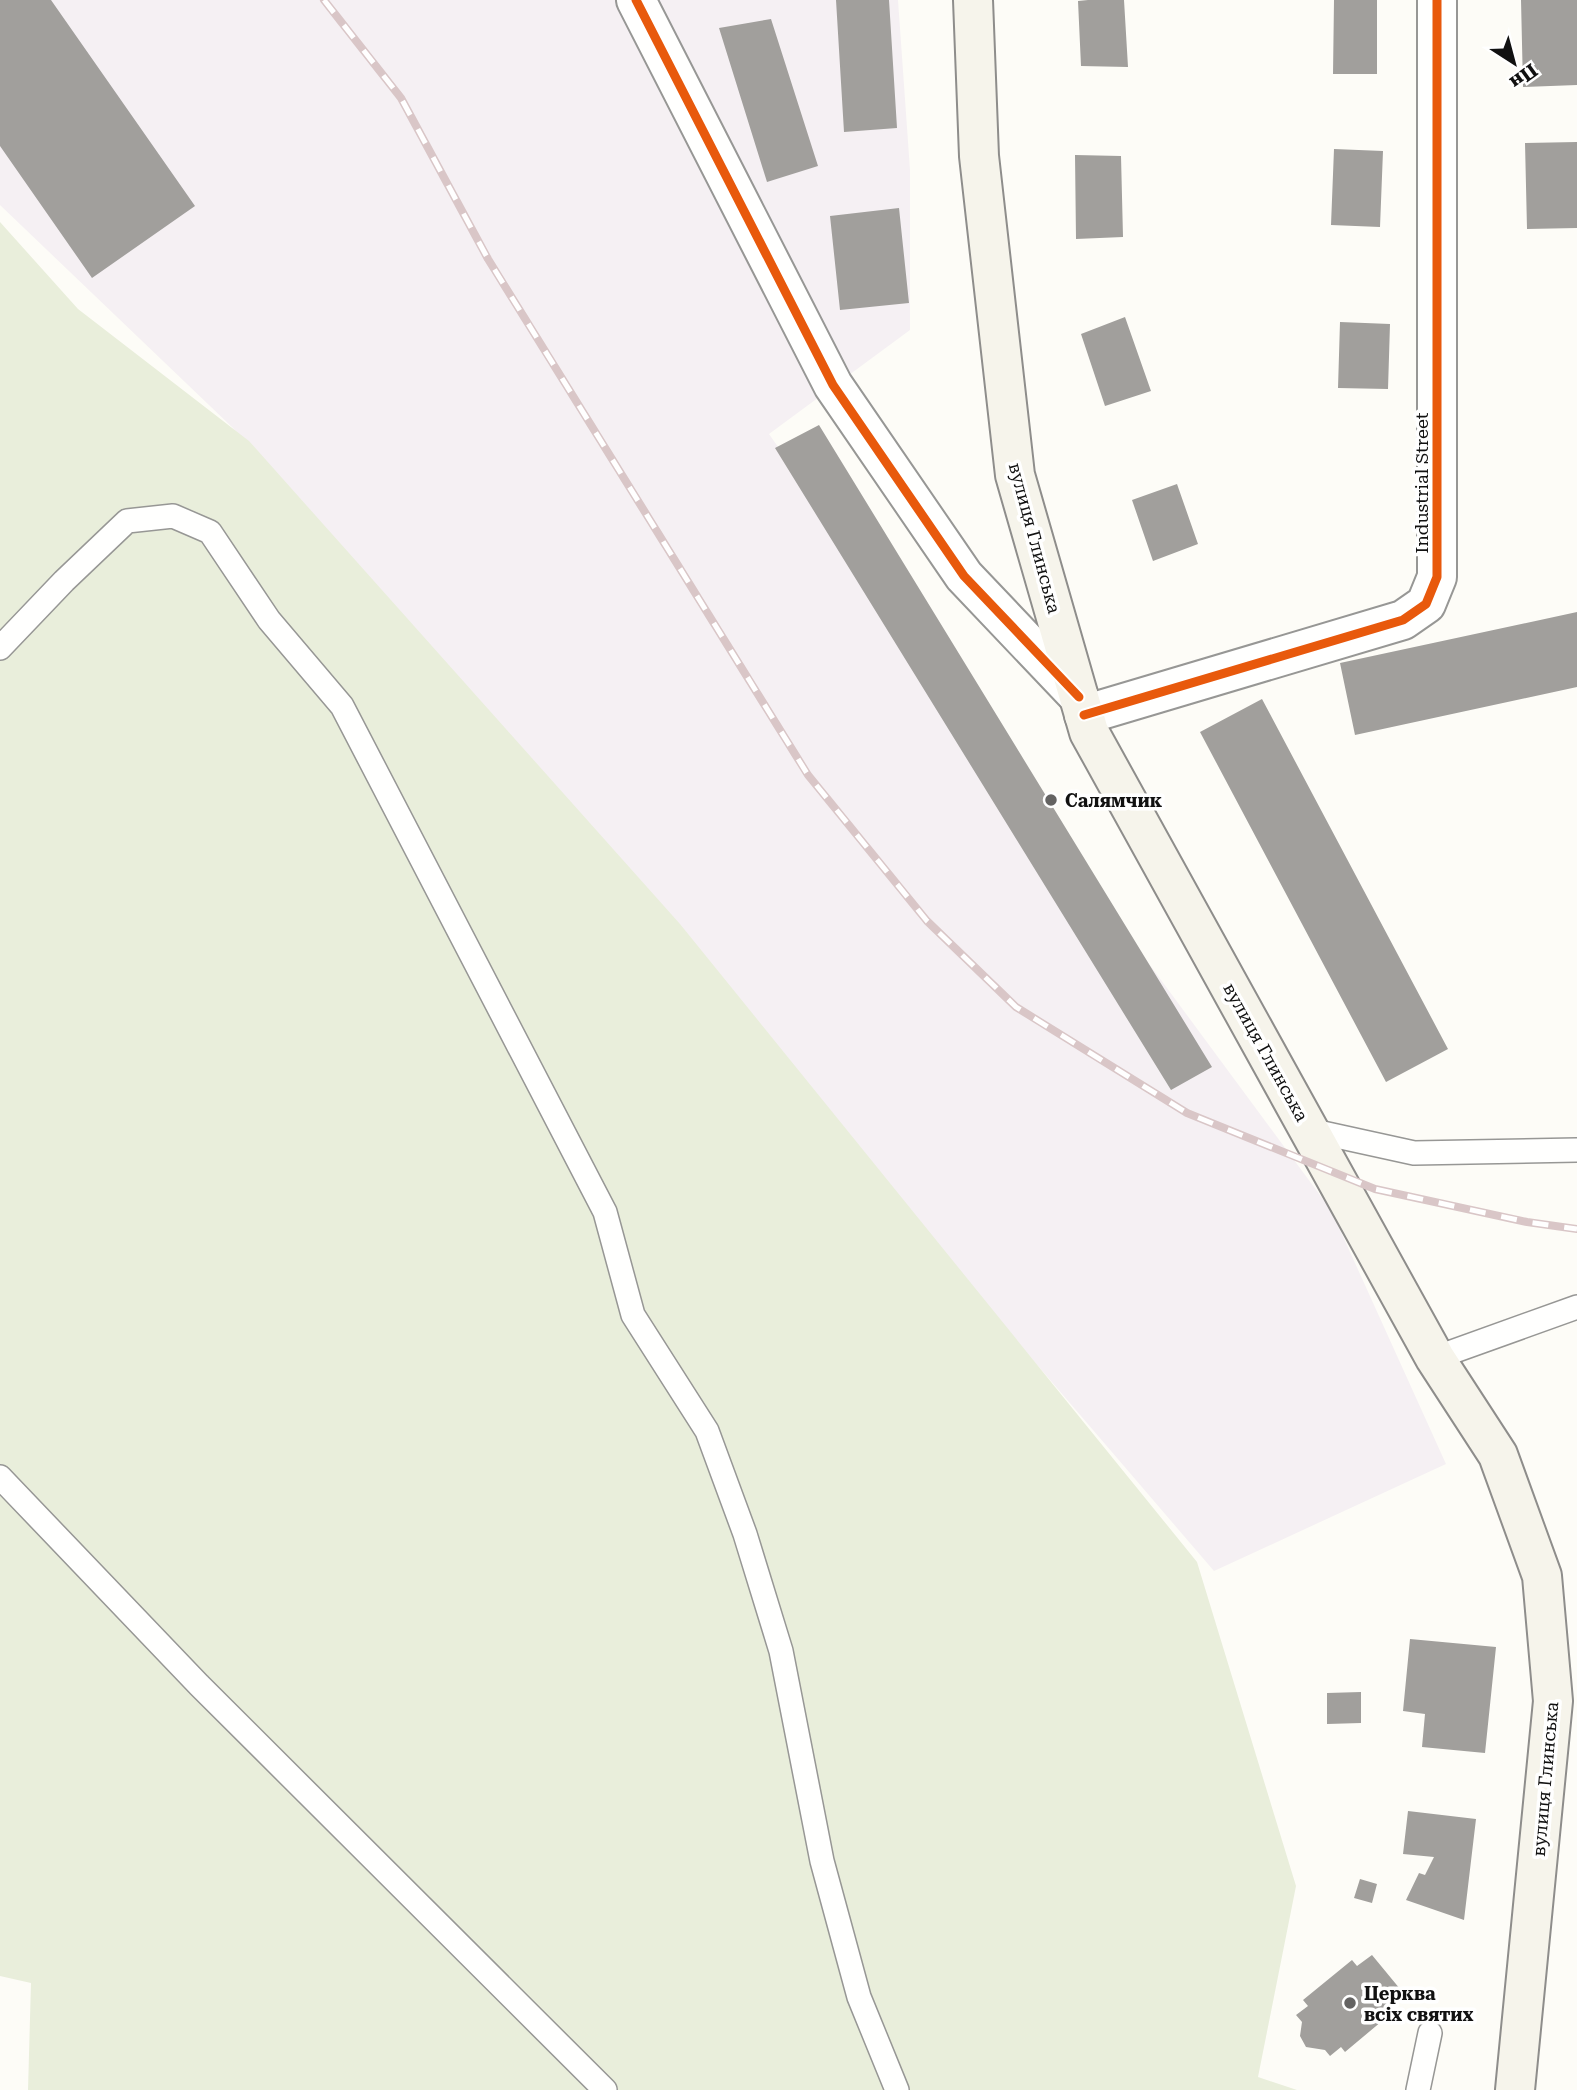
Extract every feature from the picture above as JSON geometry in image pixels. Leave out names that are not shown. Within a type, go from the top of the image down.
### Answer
[{"type":"main road","name":"вулиця Глинська","points":[[973,0],[979,156],[1015,475],[1089,732],[1435,1358],[1498,1455],[1542,1576],[1553,1701],[1515,2090]]},
{"type":"street","points":[[636,0],[833,385],[964,576],[1082,706]]},
{"type":"street","name":"Industrial Street","points":[[1082,706],[1403,620],[1426,604],[1437,576],[1437,0]]},
{"type":"lane","points":[[0,648],[64,580],[127,521],[173,516],[210,533],[269,620],[342,706],[605,1212],[633,1315],[707,1431],[744,1534],[781,1651],[822,1861],[859,1997],[897,2090]]},
{"type":"lane","points":[[1309,1129],[1414,1153],[1577,1150]]},
{"type":"lane","points":[[1435,1358],[1577,1307]]},
{"type":"lane","points":[[0,1477],[199,1685],[605,2090]]},
{"type":"lane","points":[[1418,2090],[1430,2033]]},
{"type":"shaded area","points":[[0,0],[898,0],[910,170],[910,330],[769,434],[980,735],[1331,1210],[1446,1464],[1214,1571],[233,428],[0,205]]},
{"type":"green space","points":[[0,222],[78,309],[249,441],[680,924],[1197,1562],[1296,1886],[1258,2077],[1297,2090],[28,2090],[31,1983],[0,1976]]},
{"type":"building","points":[[0,0],[51,0],[195,206],[92,278],[0,146]]},
{"type":"building","points":[[836,0],[889,0],[897,128],[844,132]]},
{"type":"building","points":[[1124,0],[1128,67],[1081,66],[1078,1]]},
{"type":"building","points":[[1334,0],[1377,0],[1377,74],[1333,74]]},
{"type":"building","points":[[1521,0],[1577,0],[1577,85],[1523,87]]},
{"type":"building","points":[[771,19],[818,166],[767,182],[719,28]]},
{"type":"building","points":[[1577,142],[1577,228],[1527,229],[1525,143]]},
{"type":"building","points":[[1334,149],[1383,151],[1380,227],[1331,225]]},
{"type":"building","points":[[1075,155],[1121,156],[1123,237],[1076,239]]},
{"type":"building","points":[[899,208],[909,303],[840,310],[830,216]]},
{"type":"building","points":[[1125,317],[1151,391],[1105,406],[1081,334]]},
{"type":"building","points":[[1340,322],[1390,324],[1388,389],[1338,388]]},
{"type":"building","points":[[819,425],[1212,1067],[1171,1090],[775,448]]},
{"type":"building","points":[[1177,484],[1198,544],[1153,561],[1132,500]]},
{"type":"building","points":[[1577,612],[1577,687],[1355,735],[1340,663]]},
{"type":"building","points":[[1262,699],[1448,1049],[1386,1082],[1200,732]]},
{"type":"building","points":[[1410,1639],[1496,1647],[1485,1753],[1422,1747],[1425,1714],[1403,1711]]},
{"type":"building","points":[[1361,1692],[1361,1723],[1327,1724],[1327,1693]]},
{"type":"building","points":[[1408,1811],[1476,1819],[1464,1920],[1406,1900],[1419,1873],[1425,1875],[1434,1857],[1403,1854]]},
{"type":"building","points":[[1360,1879],[1377,1884],[1372,1903],[1354,1898]]},
{"type":"building","name":"Церква всіх святих","points":[[1372,1955],[1405,1995],[1390,2007],[1394,2011],[1345,2052],[1341,2047],[1330,2056],[1325,2050],[1306,2047],[1300,2036],[1302,2022],[1296,2015],[1308,2006],[1303,2000],[1352,1960],[1357,1966]]},
{"type":"railway","points":[[324,0],[401,98],[488,259],[808,775],[927,921],[1016,1007],[1187,1113],[1375,1189],[1527,1222],[1577,1229]]},
{"type":"cycle path","points":[[636,0],[833,385],[964,576],[1079,697]]},
{"type":"cycle path","points":[[1084,715],[1403,620],[1426,604],[1437,577],[1437,0]]},
{"type":"place","name":"Салямчик","points":[[1051,800]]},
{"type":"place","name":"Церква всіх святих","points":[[1350,2003]]}]
